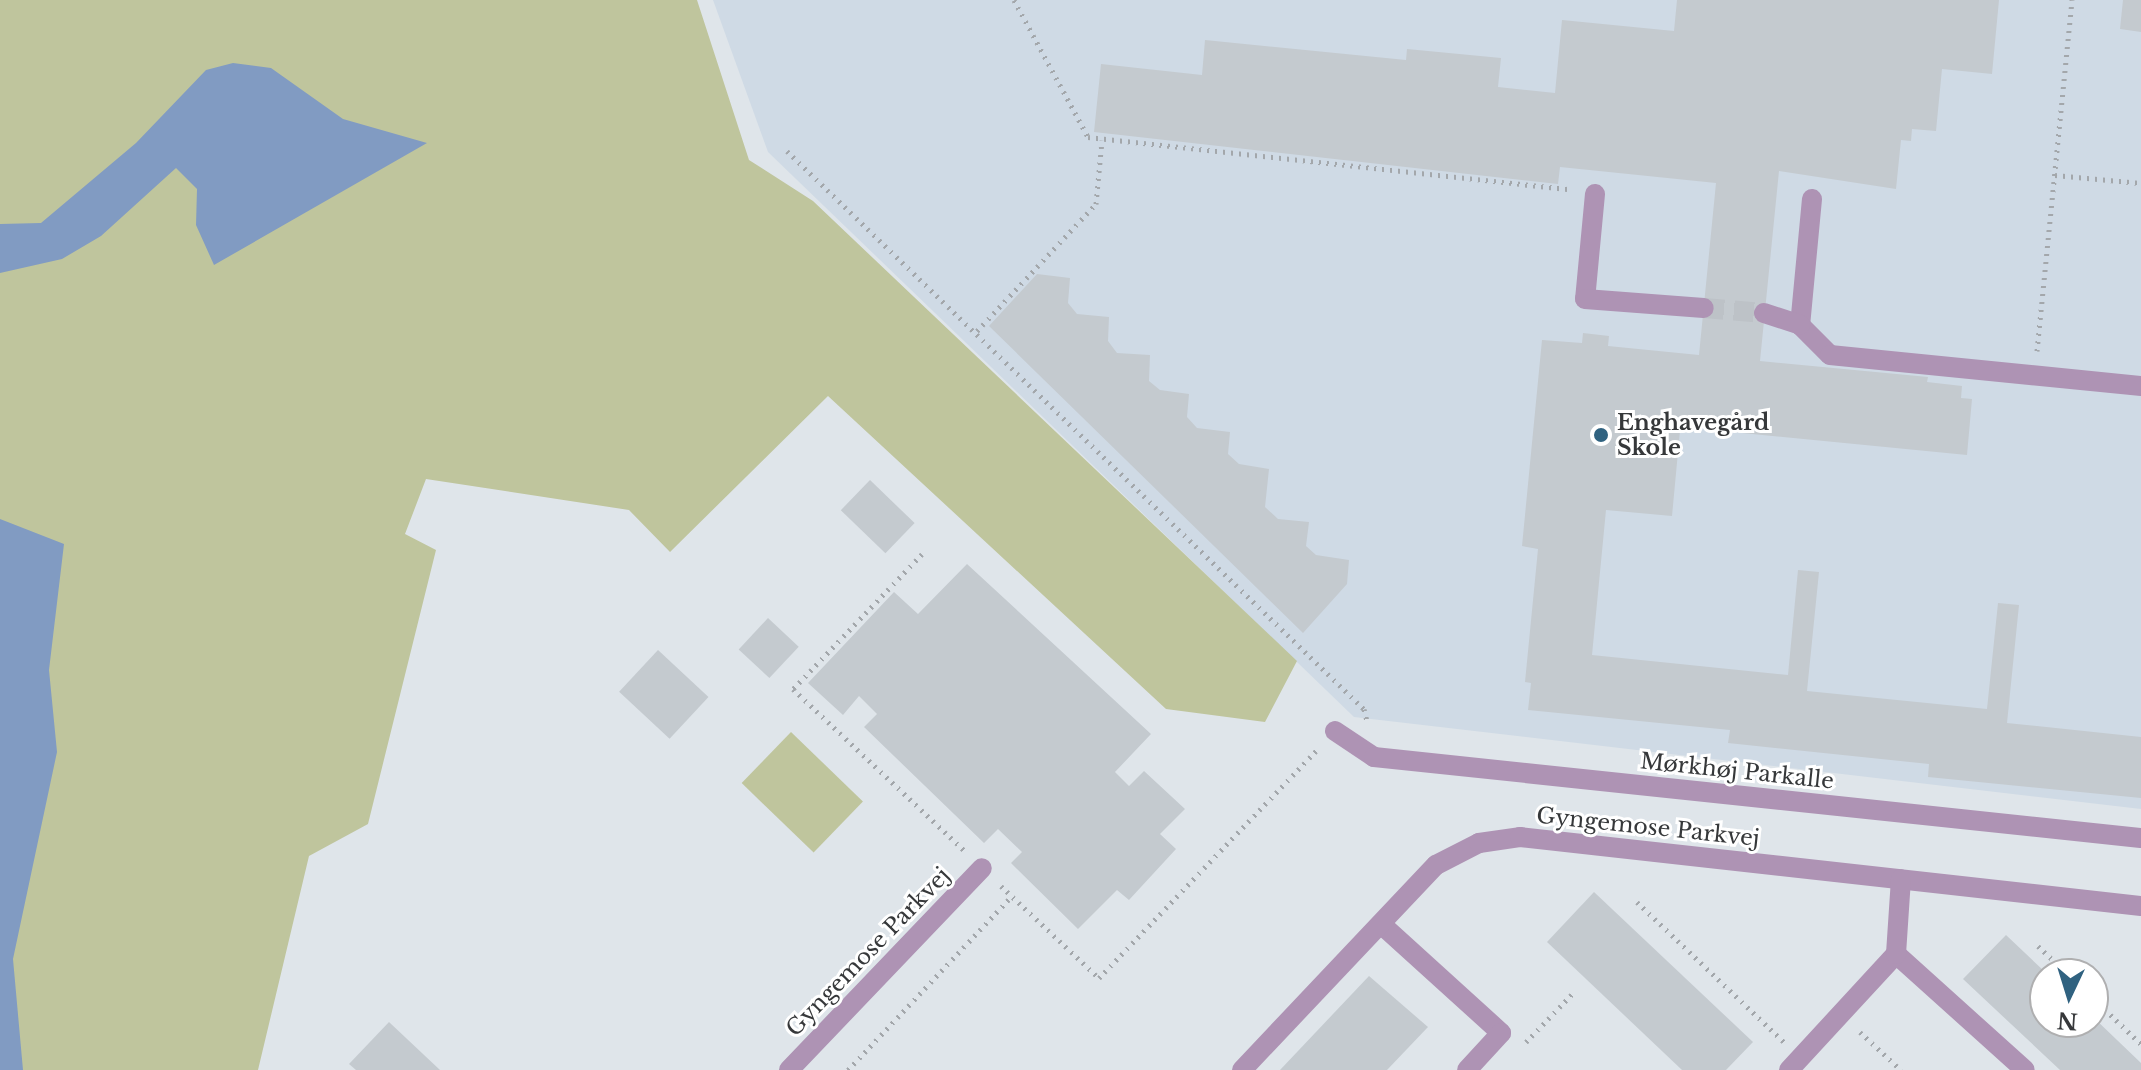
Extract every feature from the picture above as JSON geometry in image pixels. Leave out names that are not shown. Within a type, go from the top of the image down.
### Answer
[{"type":"street","points":[[1595,194],[1585,299],[1704,308]]},
{"type":"street","points":[[1800,325],[1812,199]]},
{"type":"street","points":[[1764,313],[1800,325],[1830,355],[2141,386]]},
{"type":"street","name":"Mørkhøj Parkalle","points":[[1335,731],[1374,757],[2141,838]]},
{"type":"street","name":"Gyngemose Parkvej","points":[[1242,1070],[1436,865],[1479,843],[1520,837],[2141,906]]},
{"type":"street","name":"Gyngemose Parkvej","points":[[789,1070],[982,868]]},
{"type":"street","points":[[1795,1064],[1896,954],[1901,879]]},
{"type":"street","points":[[1381,924],[1501,1033],[1467,1070]]},
{"type":"street","points":[[1896,954],[2025,1070]]},
{"type":"path","points":[[1014,0],[1088,137],[1595,194]]},
{"type":"path","points":[[2034,376],[2072,0]]},
{"type":"path","points":[[977,331],[1096,204],[1102,140]]},
{"type":"path","points":[[787,151],[977,331],[1364,709],[1374,757]]},
{"type":"path","points":[[2055,175],[2141,183]]},
{"type":"path","points":[[922,554],[793,689],[1099,978],[1335,731]]},
{"type":"path","points":[[848,1070],[1012,896]]},
{"type":"path","points":[[1637,902],[1795,1064]]},
{"type":"path","points":[[2038,946],[2051,958]]},
{"type":"path","points":[[1501,1033],[1520,1049],[1575,991]]},
{"type":"path","points":[[2109,1013],[2141,1044]]},
{"type":"path","points":[[1841,1015],[1901,1070]]},
{"type":"shaded area","name":"Enghavegård Skole","points":[[713,0],[2141,0],[2141,809],[1354,717],[768,152]]},
{"type":"green space","points":[[0,0],[697,0],[749,160],[813,201],[1297,661],[1265,722],[1166,709],[828,396],[670,552],[629,510],[426,479],[405,534],[436,550],[368,824],[309,856],[258,1070],[0,1070]]},
{"type":"green space","points":[[791,732],[863,801],[814,853],[742,783]]},
{"type":"water","points":[[233,63],[271,68],[343,119],[427,143],[214,265],[196,225],[197,189],[176,168],[101,236],[62,259],[0,273],[0,224],[41,223],[136,143],[206,70]]},
{"type":"water","points":[[0,519],[64,544],[49,670],[57,752],[13,959],[23,1070],[0,1070]]},
{"type":"building","points":[[1677,0],[1999,0],[1992,74],[1942,69],[1936,131],[1912,129],[1911,141],[1901,140],[1896,189],[1779,171],[1760,361],[1928,377],[1927,382],[1962,386],[1961,398],[1972,399],[1967,455],[1742,433],[1743,426],[1681,420],[1672,516],[1606,510],[1592,655],[1788,675],[1798,570],[1819,572],[1807,691],[1987,709],[1998,603],[2019,605],[2007,723],[2141,737],[2141,798],[1928,777],[1929,764],[1728,743],[1730,730],[1528,710],[1531,683],[1525,682],[1538,549],[1522,546],[1542,340],[1582,343],[1583,333],[1609,336],[1608,346],[1699,355],[1716,183],[1560,167],[1558,184],[1094,132],[1101,64],[1202,75],[1205,40],[1406,60],[1407,49],[1501,58],[1498,87],[1555,93],[1562,20],[1674,31]]},
{"type":"building","points":[[2123,0],[2141,0],[2141,32],[2120,29]]},
{"type":"building","points":[[1037,274],[1070,278],[1068,303],[1077,314],[1109,317],[1108,341],[1117,353],[1150,355],[1149,381],[1160,390],[1189,394],[1187,417],[1197,428],[1230,432],[1228,454],[1239,464],[1269,469],[1265,507],[1278,519],[1309,522],[1306,546],[1316,555],[1349,560],[1347,584],[1303,633],[989,326]]},
{"type":"building","points":[[870,480],[915,523],[885,553],[841,510]]},
{"type":"building","points":[[967,564],[1151,734],[1115,772],[1129,786],[1144,771],[1185,809],[1160,834],[1176,849],[1129,900],[1117,890],[1078,929],[1011,863],[1022,852],[998,829],[984,843],[864,727],[877,714],[859,696],[843,715],[808,683],[894,592],[918,614]]},
{"type":"building","points":[[768,618],[799,647],[769,678],[739,649]]},
{"type":"building","points":[[658,650],[708,697],[670,739],[619,692]]},
{"type":"building","points":[[1594,892],[1753,1042],[1726,1070],[1682,1070],[1547,942]]},
{"type":"building","points":[[2006,935],[2030,958],[2029,1038],[2109,1038],[2109,1032],[2141,1063],[2141,1070],[2060,1070],[1963,979]]},
{"type":"building","points":[[1369,976],[1428,1027],[1387,1070],[1280,1070]]},
{"type":"building","points":[[389,1022],[440,1070],[356,1070],[349,1064]]},
{"type":"tunnel","points":[[1704,308],[1764,313]]},
{"type":"place","name":"Enghavegård Skole","points":[[1601,435]]}]
